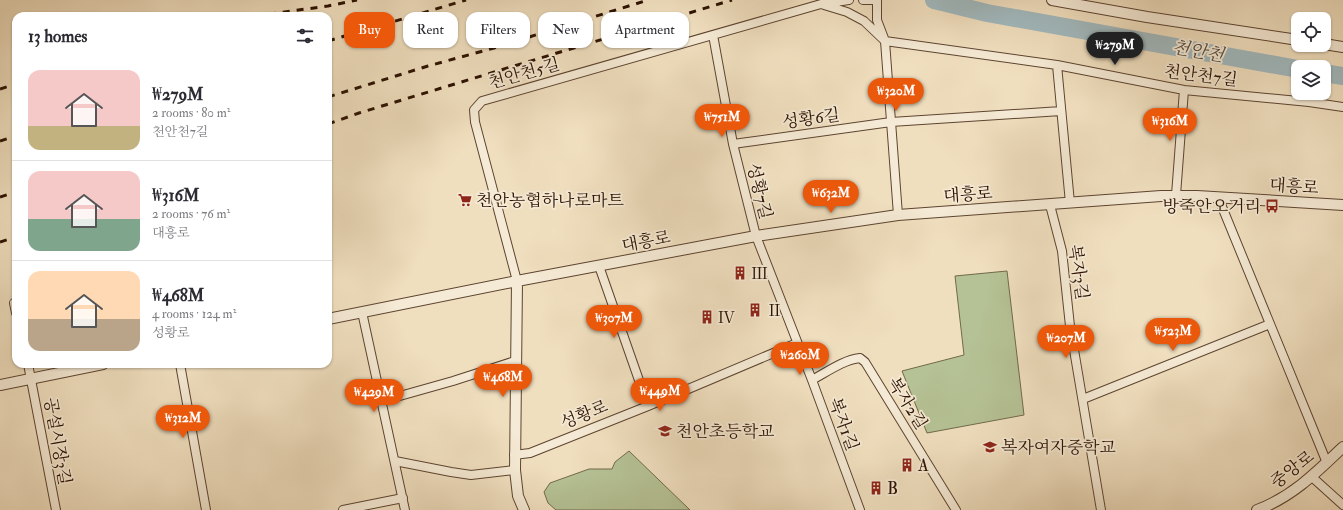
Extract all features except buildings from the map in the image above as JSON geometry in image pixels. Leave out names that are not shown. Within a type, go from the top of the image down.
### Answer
[{"type":"street","name":"천안천5길","points":[[517,281],[475,122],[474,110],[482,101],[822,4],[849,0]]},
{"type":"street","points":[[863,0],[877,0],[877,20],[885,41],[898,215]]},
{"type":"street","points":[[1052,0],[1148,17],[1291,39]]},
{"type":"street","points":[[822,4],[847,12],[864,21],[885,41]]},
{"type":"street","name":"성황7길","points":[[713,35],[733,144],[756,236]]},
{"type":"street","name":"천안천7길","points":[[885,41],[1057,65],[1184,90],[1309,102],[1343,107]]},
{"type":"street","points":[[1331,45],[1343,47]]},
{"type":"street","points":[[1057,65],[1070,203]]},
{"type":"street","points":[[1176,196],[1184,90]]},
{"type":"street","name":"성황6길","points":[[733,144],[891,122],[1061,111]]},
{"type":"street","name":"대흥로","points":[[332,318],[517,281],[756,236],[898,215],[1176,196],[1218,197],[1343,205]]},
{"type":"street","points":[[1218,197],[1327,463]]},
{"type":"street","name":"복자3길","points":[[1050,205],[1062,251],[1070,326],[1101,510]]},
{"type":"street","name":"복자1길","points":[[756,236],[812,380],[860,510]]},
{"type":"street","points":[[599,266],[648,406]]},
{"type":"street","points":[[517,281],[514,455],[515,481],[518,496],[524,510]]},
{"type":"street","points":[[362,312],[405,510]]},
{"type":"street","points":[[1083,399],[1270,324]]},
{"type":"street","name":"성황로","points":[[514,455],[530,453],[648,406],[797,343]]},
{"type":"street","name":"복자2길","points":[[812,380],[853,359],[860,358],[865,362],[956,510]]},
{"type":"street","points":[[382,401],[453,381],[515,361]]},
{"type":"street","name":"공설시장3길","points":[[29,368],[56,510]]},
{"type":"street","points":[[0,385],[83,368]]},
{"type":"street","points":[[181,368],[206,510]]},
{"type":"street","name":"중앙로","points":[[1257,510],[1274,504],[1312,477],[1343,447]]},
{"type":"street","points":[[395,462],[471,474],[515,470]]},
{"type":"street","points":[[1312,477],[1343,505]]},
{"type":"street","points":[[343,510],[403,498]]},
{"type":"green space","points":[[1007,271],[1024,415],[927,433],[902,371],[964,355],[955,276]]},
{"type":"green space","points":[[629,451],[690,510],[556,510],[548,503],[544,492],[550,483],[589,469],[612,469],[615,462]]},
{"type":"waterway","name":"천안천","points":[[934,0],[987,13],[1291,68]]},
{"type":"waterway","name":"천안천","points":[[1331,74],[1343,76]]},
{"type":"railway","points":[[284,12],[328,6],[357,0]]},
{"type":"railway","points":[[332,40],[466,0]]},
{"type":"railway","points":[[332,96],[428,66],[494,48],[648,0]]},
{"type":"railway","points":[[332,123],[359,113],[732,0]]},
{"type":"railway","points":[[0,89],[12,85]]},
{"type":"railway","points":[[0,141],[12,137]]},
{"type":"railway","points":[[0,197],[12,193]]},
{"type":"railway","points":[[0,242],[12,238]]},
{"type":"place","name":"천안농협하나로마트","points":[[465,200]]},
{"type":"place","name":"방죽안오거리","points":[[1272,206]]},
{"type":"place","name":"Ⅲ","points":[[740,273]]},
{"type":"place","name":"Ⅱ","points":[[755,310]]},
{"type":"place","name":"Ⅳ","points":[[707,317]]},
{"type":"place","name":"천안초등학교","points":[[665,431]]},
{"type":"place","name":"복자여자중학교","points":[[990,447]]},
{"type":"place","name":"A","points":[[907,465]]},
{"type":"place","name":"B","points":[[876,488]]}]
